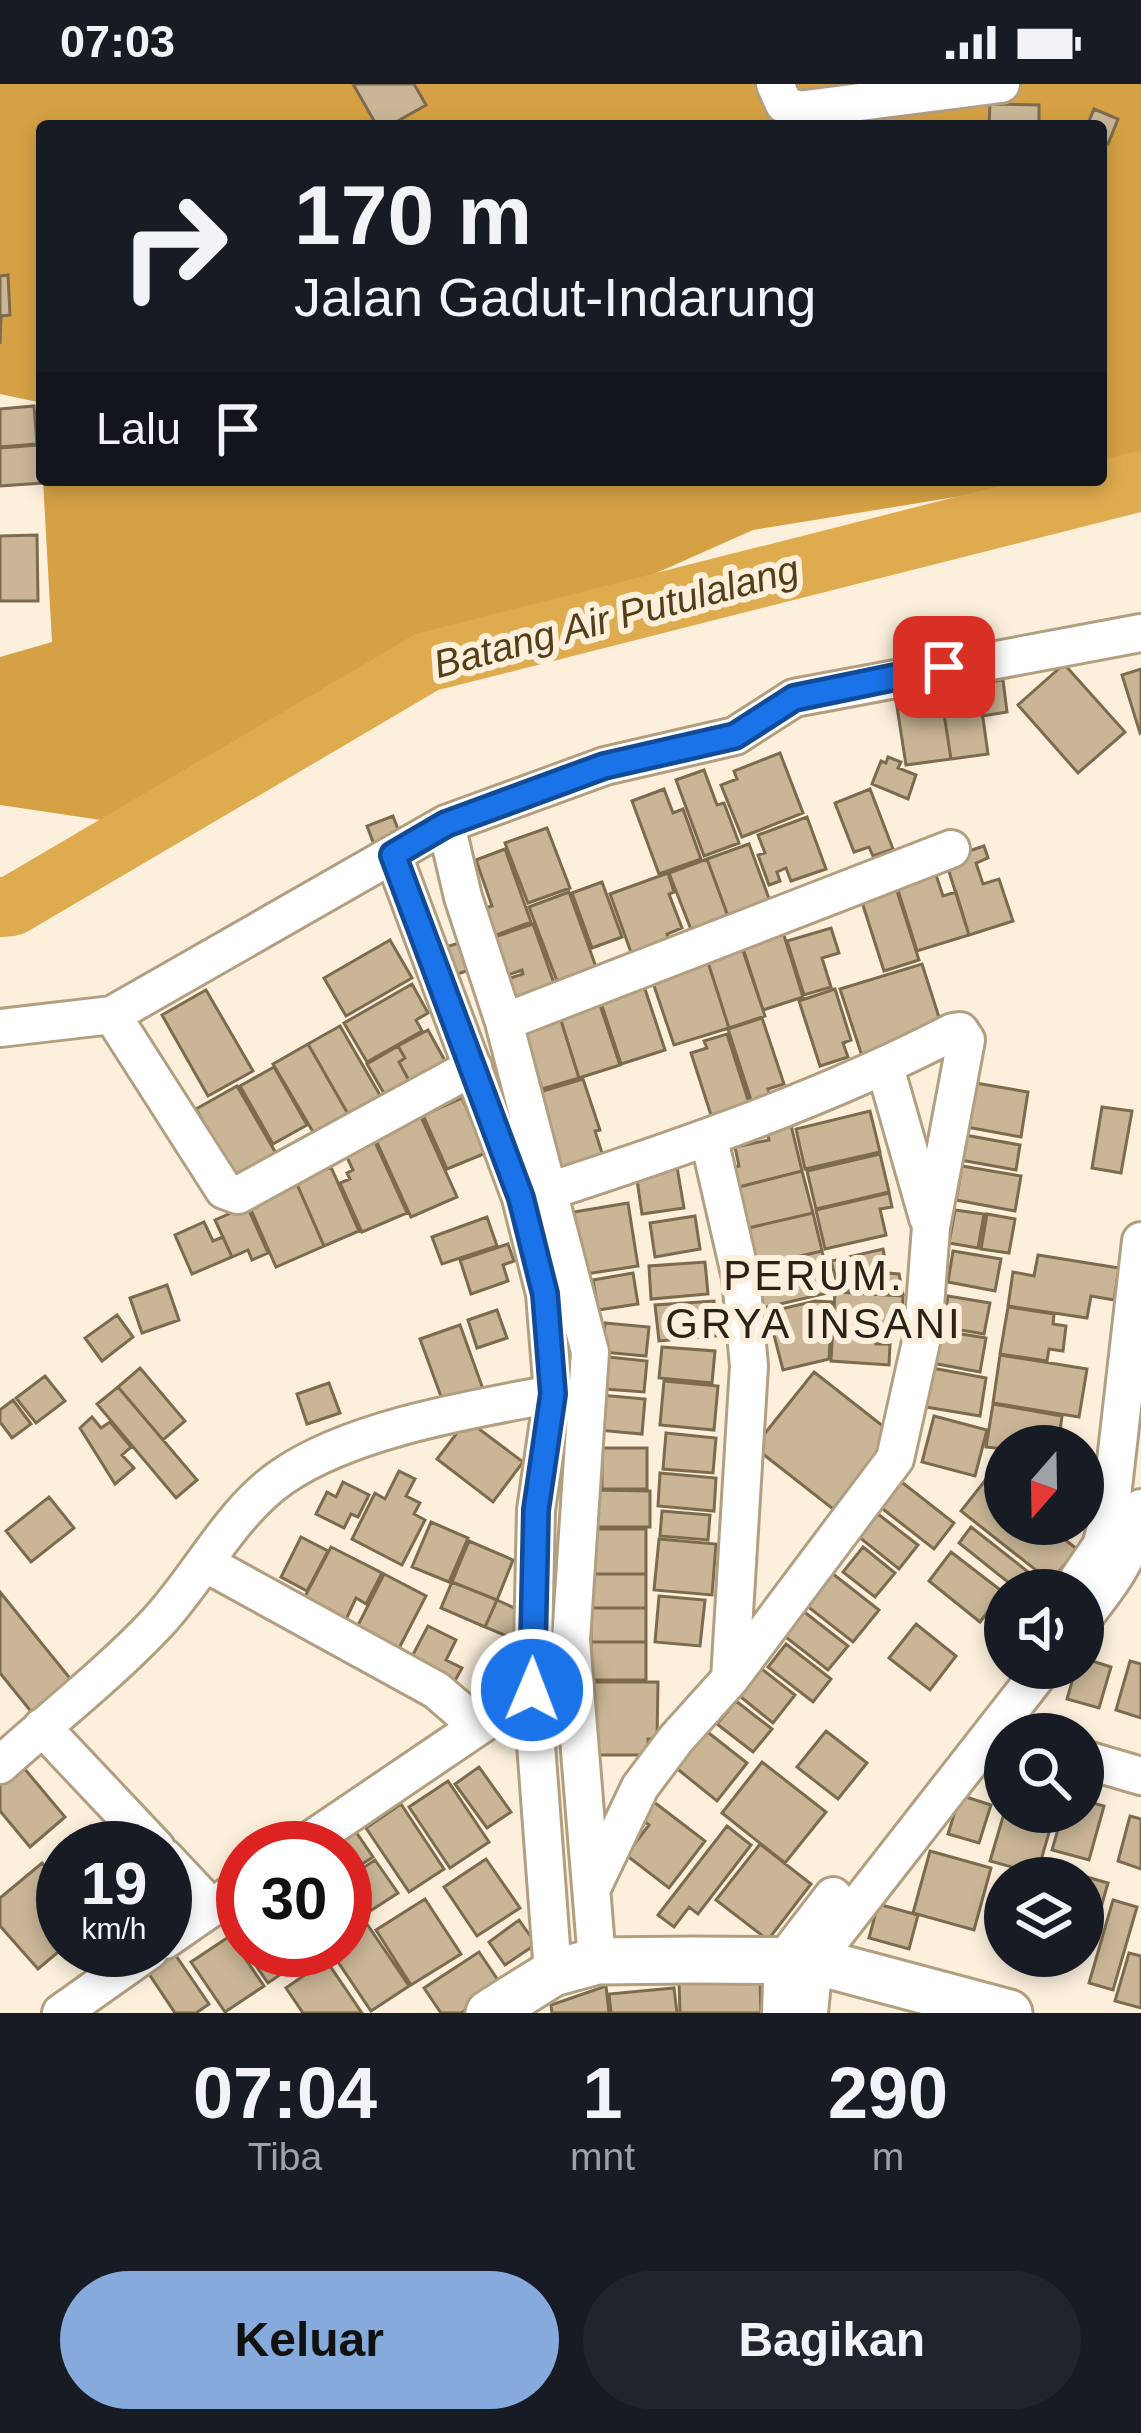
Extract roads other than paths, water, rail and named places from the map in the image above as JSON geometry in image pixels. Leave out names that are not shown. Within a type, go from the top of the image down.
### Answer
[{"type":"street","points":[[775,84],[784,104],[797,110],[1001,84]]},
{"type":"street","points":[[0,1028],[112,1015],[446,824],[604,766],[735,736],[794,698],[1141,633]]},
{"type":"street","points":[[446,824],[504,1022],[590,1352],[571,1640],[597,1960]]},
{"type":"street","points":[[504,1022],[951,850]]},
{"type":"street","points":[[393,855],[521,1198],[545,1294],[553,1394],[536,1510],[532,1690],[553,1973]]},
{"type":"street","points":[[112,1015],[224,1190],[238,1195],[473,1067]]},
{"type":"street","points":[[546,1192],[709,1139],[885,1067],[957,1031],[966,1040],[931,1227],[923,1334],[895,1459],[730,1679],[676,1738],[640,1787],[592,1888]]},
{"type":"street","points":[[885,1067],[931,1227]]},
{"type":"street","points":[[709,1139],[741,1278],[748,1366],[730,1679]]},
{"type":"street","points":[[1085,1569],[1101,1546],[1110,1514],[1136,1341],[1141,1240]]},
{"type":"street","points":[[0,1765],[159,1621],[279,1478],[312,1459],[470,1409],[553,1394]]},
{"type":"street","points":[[1104,1592],[1120,1572],[1136,1538],[1141,1508]]},
{"type":"street","points":[[205,1563],[436,1690],[478,1726]]},
{"type":"street","points":[[1002,1713],[1023,1689]]},
{"type":"street","points":[[338,1821],[532,1690]]},
{"type":"street","points":[[42,1727],[130,1821]]},
{"type":"street","points":[[781,2013],[798,1961],[984,1734]]},
{"type":"street","points":[[1104,1765],[1141,1776]]},
{"type":"street","points":[[192,1887],[211,1907]]},
{"type":"street","points":[[192,1921],[216,1904]]},
{"type":"street","points":[[489,2013],[553,1973],[597,1960],[798,1961],[1009,2013]]},
{"type":"street","points":[[798,1961],[809,2013]]},
{"type":"street","points":[[61,2013],[110,1999]]},
{"type":"waterway","name":"Batang Air Putulalang","points":[[0,907],[12,906],[427,662],[1141,481]]},
{"type":"district","name":"PERUM. GRYA INSANI","points":[[814,1299]]}]
